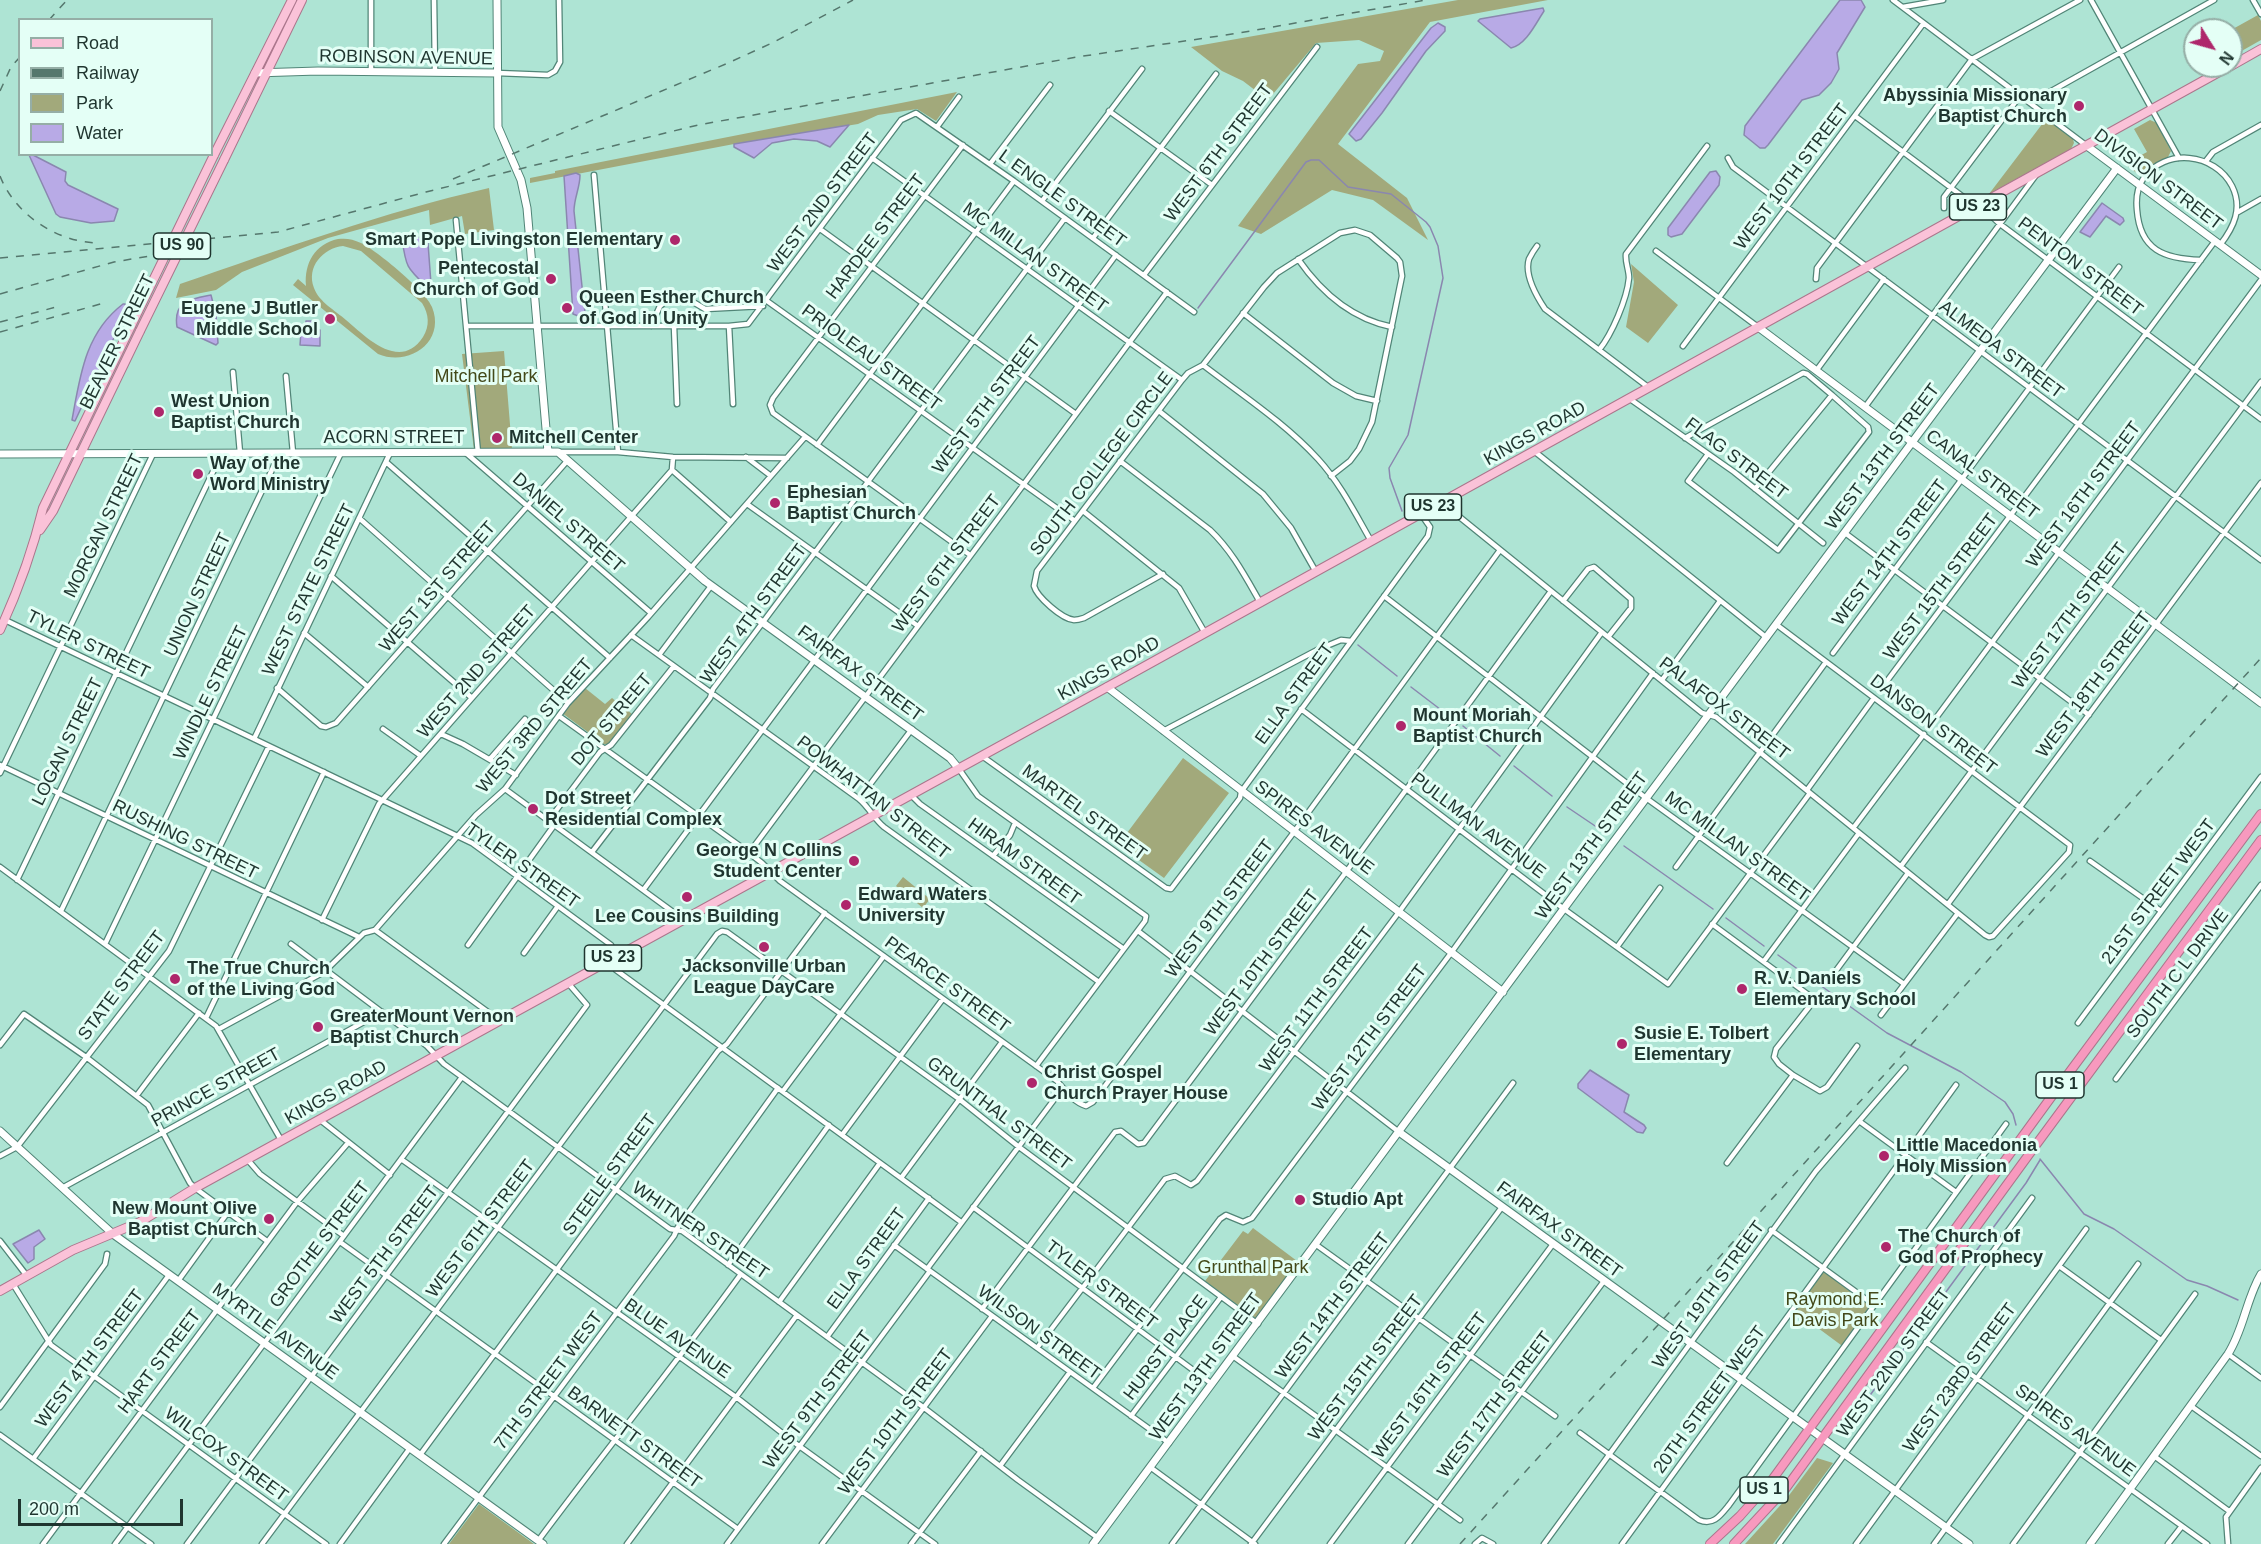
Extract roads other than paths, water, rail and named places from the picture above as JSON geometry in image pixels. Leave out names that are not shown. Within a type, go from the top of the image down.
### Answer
[{"type":"highway","name":"US 1","points":[[1710,1544],[1756,1499],[1809,1429],[2261,814]]},
{"type":"highway","name":"US 1","points":[[1734,1544],[1770,1508],[1822,1439],[2261,840]]},
{"type":"main road","name":"BEAVER STREET","points":[[0,630],[37,534],[43,508],[214,155],[292,0]]},
{"type":"main road","name":"BEAVER STREET","points":[[37,534],[53,512],[302,0]]},
{"type":"main road","name":"KINGS ROAD","points":[[2243,59],[2261,49]]},
{"type":"main road","name":"KINGS ROAD","points":[[0,1291],[73,1250],[140,1222],[281,1140],[959,769],[2209,78]]},
{"type":"street","points":[[371,0],[371,71]]},
{"type":"street","points":[[435,0],[435,71]]},
{"type":"street","points":[[497,0],[500,134],[521,180],[527,208],[548,452]]},
{"type":"street","name":"ROBINSON AVENUE","points":[[255,73],[435,71],[548,75],[555,71],[560,63],[559,0]]},
{"type":"street","name":"DIVISION STREET","points":[[1893,0],[2261,275]]},
{"type":"street","points":[[1903,7],[1942,0]]},
{"type":"street","points":[[1816,279],[1817,268],[1972,59],[2080,0]]},
{"type":"street","points":[[2091,0],[2179,158]]},
{"type":"street","points":[[2030,103],[2214,0]]},
{"type":"street","points":[[2253,0],[2261,14]]},
{"type":"street","name":"WEST 10TH STREET","points":[[1683,346],[1923,24]]},
{"type":"street","name":"WEST 6TH STREET","points":[[1144,275],[1317,47]]},
{"type":"street","points":[[1041,201],[1142,69]]},
{"type":"street","points":[[1093,238],[1216,74]]},
{"type":"street","points":[[990,164],[1050,85]]},
{"type":"street","points":[[1944,208],[1944,197],[2020,96]]},
{"type":"street","points":[[937,127],[959,97]]},
{"type":"street","points":[[1109,111],[1212,184]]},
{"type":"street","name":"L ENGLE STREET","points":[[911,114],[915,113],[963,145],[1194,312]]},
{"type":"street","name":"WEST 2ND STREET","points":[[729,326],[748,324],[901,120],[911,114]]},
{"type":"street","name":"PENTON STREET","points":[[1855,116],[2261,419]]},
{"type":"street","points":[[2206,161],[2213,152],[2261,125]]},
{"type":"street","name":"HARDEE STREET","points":[[806,436],[773,413],[770,405],[772,398],[963,145]]},
{"type":"street","points":[[1600,351],[1614,326],[1628,285],[1626,254],[1707,146]]},
{"type":"street","name":"MC MILLAN STREET","points":[[872,158],[1182,380]]},
{"type":"street","name":"ALMEDA STREET","points":[[1728,158],[1734,167],[1786,207],[2261,560]]},
{"type":"street","points":[[2201,260],[2173,257],[2155,249],[2146,241],[2141,232],[2137,214],[2140,184],[2151,170],[2179,158],[2196,158],[2219,169],[2230,183],[2237,201],[2238,212],[2261,199]]},
{"type":"street","name":"WEST 13TH STREET","points":[[1096,1541],[1646,798],[2117,168]]},
{"type":"street","points":[[1865,407],[2036,174]]},
{"type":"street","points":[[594,175],[618,452]]},
{"type":"street","points":[[817,445],[1014,181]]},
{"type":"street","name":"WEST 15TH STREET","points":[[1881,689],[2201,260],[2229,234],[2238,212]]},
{"type":"street","name":"WEST 4TH STREET","points":[[592,852],[710,698],[711,693],[867,481],[1065,218]]},
{"type":"street","points":[[456,220],[478,453]]},
{"type":"street","points":[[820,229],[1076,414]]},
{"type":"street","name":"SOUTH COLLEGE CIRCLE","points":[[1163,574],[1084,618],[1074,620],[1066,617],[1042,599],[1034,586],[1037,571],[1182,380],[1188,373],[1203,365],[1269,281],[1298,259],[1340,233],[1361,231],[1370,235],[1400,262],[1402,276],[1392,327]]},
{"type":"street","points":[[1537,246],[1529,258],[1528,268],[1545,309],[1649,388]]},
{"type":"street","name":"CANAL STREET","points":[[1656,251],[2261,702]]},
{"type":"street","name":"WEST 5TH STREET","points":[[644,889],[1116,255]]},
{"type":"street","points":[[1298,259],[1316,283],[1357,315],[1392,327],[1377,401],[1367,436],[1350,461],[1331,476]]},
{"type":"street","name":"WEST 14TH STREET","points":[[1833,653],[2119,267]]},
{"type":"street","points":[[1816,370],[1884,279]]},
{"type":"street","name":"WEST 16TH STREET","points":[[1930,726],[2261,280]]},
{"type":"street","name":"WEST 6TH STREET","points":[[749,853],[1167,292]]},
{"type":"street","points":[[651,323],[663,301],[675,295],[683,296],[705,309],[763,306]]},
{"type":"street","name":"PRIOLEAU STREET","points":[[767,301],[1075,521]]},
{"type":"street","points":[[1243,313],[1333,383],[1356,396],[1377,401]]},
{"type":"street","points":[[466,326],[608,327],[651,323],[674,326],[729,326],[733,404]]},
{"type":"street","points":[[674,326],[677,404]]},
{"type":"street","points":[[1203,365],[1301,443],[1344,493],[1371,542]]},
{"type":"street","points":[[233,372],[240,453]]},
{"type":"street","points":[[1685,438],[1803,373],[1869,427],[1869,432],[1778,550],[1688,481],[1708,454]]},
{"type":"street","points":[[286,376],[293,453]]},
{"type":"street","name":"WEST 17TH STREET","points":[[1901,866],[2261,382]]},
{"type":"street","points":[[1755,489],[1832,395]]},
{"type":"street","name":"FLAG STREET","points":[[1630,399],[1755,489],[1823,543]]},
{"type":"street","points":[[1159,411],[1250,482],[1269,500],[1291,528],[1316,572]]},
{"type":"street","points":[[806,436],[970,555]]},
{"type":"street","name":"WEST 3RD STREET","points":[[327,970],[359,937],[370,930],[375,930],[476,815],[505,789],[568,703],[651,613],[806,436]]},
{"type":"street","points":[[1534,451],[1767,638]]},
{"type":"street","name":"FAIRFAX STREET","points":[[558,452],[711,586],[912,729],[950,758],[978,796],[1146,916],[1138,931],[1450,1170],[1969,1544]]},
{"type":"street","name":"ACORN STREET","points":[[0,454],[618,452],[673,457],[787,458]]},
{"type":"street","name":"MORGAN STREET","points":[[0,773],[154,453]]},
{"type":"street","name":"LOGAN STREET","points":[[17,880],[222,453]]},
{"type":"street","name":"UNION STREET","points":[[61,911],[280,453]]},
{"type":"street","name":"WINDLE STREET","points":[[105,944],[341,453]]},
{"type":"street","name":"WEST STATE STREET","points":[[254,739],[390,453]]},
{"type":"street","name":"DANIEL STREET","points":[[466,453],[651,613]]},
{"type":"street","points":[[673,457],[672,470],[731,522]]},
{"type":"street","points":[[746,457],[771,477]]},
{"type":"street","name":"WEST 1ST STREET","points":[[277,688],[316,722],[326,727],[336,723],[568,460]]},
{"type":"street","points":[[1120,461],[1222,541],[1232,552],[1260,602]]},
{"type":"street","points":[[386,462],[610,658]]},
{"type":"street","name":"WEST 2ND STREET","points":[[322,920],[379,804],[672,470]]},
{"type":"street","name":"WEST 18TH STREET","points":[[1948,904],[2261,483]]},
{"type":"street","name":"PALAFOX STREET","points":[[1441,502],[1702,712],[1716,717],[1989,937]]},
{"type":"street","points":[[747,504],[918,626]]},
{"type":"street","points":[[1083,511],[1183,592],[1205,633]]},
{"type":"street","name":"ELLA STREET","points":[[1171,889],[1240,798],[1241,792],[1428,536],[1430,527],[1421,514]]},
{"type":"street","points":[[359,518],[568,703]]},
{"type":"street","points":[[1845,533],[2088,715]]},
{"type":"street","name":"WEST 9TH STREET","points":[[1086,1106],[1093,1102],[1500,550]]},
{"type":"street","points":[[1563,601],[1588,569],[1594,567],[1631,599],[1631,608],[1608,637]]},
{"type":"street","points":[[331,576],[472,698]]},
{"type":"street","name":"DOT STREET","points":[[659,655],[711,586]]},
{"type":"street","name":"WEST 10TH STREET","points":[[982,1309],[1116,1131],[1121,1131],[1139,1144],[1144,1143],[1347,872],[1551,591]]},
{"type":"street","name":"MC MILLAN STREET","points":[[1384,596],[1646,798],[1904,984]]},
{"type":"street","points":[[1662,680],[1720,602]]},
{"type":"street","name":"TYLER STREET","points":[[5,620],[472,843],[611,945],[616,970],[961,1222]]},
{"type":"street","name":"DANSON STREET","points":[[1777,625],[2068,842],[2071,848],[1994,936],[1989,937]]},
{"type":"street","name":"WEST 11TH STREET","points":[[1037,1348],[1168,1177],[1175,1176],[1191,1185],[1197,1181],[1399,912],[1602,632]]},
{"type":"street","points":[[304,633],[368,687]]},
{"type":"street","name":"POWHATTAN STREET","points":[[631,635],[859,799],[891,832],[1099,982]]},
{"type":"street","points":[[1163,732],[1319,649],[1341,640],[1351,641]]},
{"type":"street","points":[[1676,867],[1826,662]]},
{"type":"street","name":"DOT STREET","points":[[549,820],[600,752],[611,745],[674,666]]},
{"type":"street","name":"WEST 12TH STREET","points":[[1093,1388],[1223,1217],[1230,1215],[1243,1222],[1252,1218],[1451,953],[1653,673]]},
{"type":"street","name":"SPIRES AVENUE","points":[[1107,687],[1503,992]]},
{"type":"street","points":[[1857,1046],[1827,1087],[1820,1091],[1779,1064],[1774,1057],[1776,1049],[1809,1007],[1811,999],[1808,993],[1712,924],[1874,698]]},
{"type":"street","name":"PULLMAN AVENUE","points":[[1301,709],[1564,909],[1668,984],[1712,924]]},
{"type":"street","name":"PEARCE STREET","points":[[559,716],[698,815],[749,853],[780,880],[942,1000],[1057,1081],[1062,1089],[1086,1106]]},
{"type":"street","points":[[490,759],[525,719]]},
{"type":"street","points":[[383,729],[421,756]]},
{"type":"street","points":[[859,799],[912,729]]},
{"type":"street","points":[[441,734],[516,775]]},
{"type":"street","points":[[1854,827],[1924,734]]},
{"type":"street","name":"STATE STREET","points":[[0,1156],[17,1147],[169,951],[269,746]]},
{"type":"street","name":"MARTEL STREET","points":[[982,756],[1166,888],[1171,889]]},
{"type":"street","name":"RUSHING STREET","points":[[2,766],[359,937]]},
{"type":"street","points":[[206,1018],[324,772]]},
{"type":"street","name":"21ST STREET WEST","points":[[2078,1023],[2261,777]]},
{"type":"street","points":[[505,789],[684,920]]},
{"type":"street","name":"HIRAM STREET","points":[[911,795],[1124,949]]},
{"type":"street","points":[[468,945],[555,824]]},
{"type":"street","points":[[993,856],[1010,835],[1015,824]]},
{"type":"street","points":[[1764,961],[1859,833]]},
{"type":"street","points":[[2090,861],[2161,911]]},
{"type":"street","points":[[0,867],[219,1029],[281,1140]]},
{"type":"street","points":[[1832,976],[1908,873]]},
{"type":"street","name":"SOUTH C L DRIVE","points":[[2116,1079],[2261,885]]},
{"type":"street","points":[[1617,947],[1660,888]]},
{"type":"street","points":[[524,953],[558,906]]},
{"type":"street","name":"STEELE STREET","points":[[420,1455],[722,1047],[825,913]]},
{"type":"street","points":[[1881,1015],[1958,913]]},
{"type":"street","points":[[375,930],[488,1012],[496,1023]]},
{"type":"street","name":"WEST 6TH STREET","points":[[262,1544],[717,934],[722,931]]},
{"type":"street","name":"GRUNTHAL STREET","points":[[722,931],[727,932],[959,1099],[1018,1147],[1258,1323]]},
{"type":"street","points":[[1036,1066],[1138,931]]},
{"type":"street","name":"WHITNER STREET","points":[[291,944],[427,1046],[462,1077],[508,1112],[670,1229],[681,1231],[924,1407],[1096,1541]]},
{"type":"street","name":"7TH STREET WEST","points":[[444,1544],[780,1090],[884,956]]},
{"type":"street","points":[[219,1029],[327,970]]},
{"type":"street","name":"WEST 5TH STREET","points":[[187,1544],[587,1005],[568,983]]},
{"type":"street","points":[[842,1135],[942,1000]]},
{"type":"street","name":"PRINCE STREET","points":[[62,1188],[382,1012]]},
{"type":"street","points":[[137,1095],[199,1013]]},
{"type":"street","points":[[0,1045],[24,1014],[86,1057],[148,1105],[195,1188],[267,1241]]},
{"type":"street","points":[[901,1178],[1002,1042]]},
{"type":"street","name":"WEST 19TH STREET","points":[[1544,1544],[1771,1230],[1816,1171],[1905,1068]]},
{"type":"street","points":[[1727,1163],[1793,1075]]},
{"type":"street","name":"GROTHE STREET","points":[[115,1544],[462,1077]]},
{"type":"street","name":"WEST 14TH STREET","points":[[1172,1544],[1513,1083]]},
{"type":"street","name":"20TH STREET WEST","points":[[1622,1544],[1956,1085]]},
{"type":"street","name":"WEST 9TH STREET","points":[[727,1544],[862,1363],[961,1222],[1062,1089]]},
{"type":"street","points":[[319,1119],[390,1175]]},
{"type":"street","points":[[1859,1121],[1956,1192]]},
{"type":"street","points":[[1580,1433],[1699,1520],[1707,1523],[1714,1520],[1729,1505],[2006,1124]]},
{"type":"street","points":[[728,1265],[829,1125]]},
{"type":"street","name":"MYRTLE AVENUE","points":[[0,1131],[113,1234],[540,1542]]},
{"type":"street","name":"HART STREET","points":[[43,1544],[267,1241],[348,1143]]},
{"type":"street","name":"BLUE AVENUE","points":[[401,1159],[736,1397],[935,1544]]},
{"type":"street","points":[[247,1160],[260,1174],[344,1236]]},
{"type":"street","points":[[779,1302],[880,1163]]},
{"type":"street","name":"ELLA STREET","points":[[827,1337],[929,1198]]},
{"type":"street","name":"WEST 22ND STREET","points":[[1779,1544],[2032,1198]]},
{"type":"street","name":"TYLER STREET","points":[[973,1207],[1213,1385]]},
{"type":"street","name":"WEST 15TH STREET","points":[[1253,1543],[1502,1207]]},
{"type":"street","points":[[178,1281],[228,1212]]},
{"type":"street","name":"WEST 23RD STREET","points":[[1856,1544],[2086,1229]]},
{"type":"street","points":[[1771,1230],[1874,1305]]},
{"type":"street","points":[[0,1241],[27,1276]]},
{"type":"street","name":"BARNETT STREET","points":[[340,1242],[738,1529]]},
{"type":"street","points":[[1315,1244],[1555,1416]]},
{"type":"street","name":"WEST 16TH STREET","points":[[1330,1544],[1553,1244]]},
{"type":"street","name":"WILSON STREET","points":[[894,1245],[1169,1443]]},
{"type":"street","points":[[0,1407],[105,1264],[107,1254]]},
{"type":"street","points":[[1934,1544],[2138,1264]]},
{"type":"street","points":[[2059,1266],[2161,1340]]},
{"type":"street","points":[[540,1542],[614,1440],[741,1274]]},
{"type":"street","points":[[2090,1544],[2228,1354],[2239,1333],[2249,1301],[2261,1274]]},
{"type":"street","name":"WEST 4TH STREET","points":[[33,1459],[170,1275]]},
{"type":"street","name":"WEST 17TH STREET","points":[[1408,1544],[1604,1281]]},
{"type":"street","name":"WILCOX STREET","points":[[13,1284],[48,1342],[326,1544]]},
{"type":"street","points":[[2013,1544],[2195,1294]]},
{"type":"street","name":"HURST PLACE","points":[[1131,1416],[1221,1297]]},
{"type":"street","points":[[627,1544],[797,1315]]},
{"type":"street","name":"WEST 10TH STREET","points":[[822,1544],[992,1316]]},
{"type":"street","name":"SPIRES AVENUE","points":[[1926,1342],[2207,1544]]},
{"type":"street","points":[[2228,1354],[2261,1378]]},
{"type":"street","points":[[1234,1357],[1460,1520]]},
{"type":"street","points":[[1000,1466],[1070,1372]]},
{"type":"street","points":[[2191,1406],[2261,1456]]},
{"type":"street","points":[[0,1435],[151,1544]]},
{"type":"street","points":[[340,1544],[410,1448]]},
{"type":"street","points":[[911,1544],[981,1451]]},
{"type":"street","points":[[2154,1456],[2229,1511]]},
{"type":"street","points":[[1150,1467],[1253,1543]]},
{"type":"street","points":[[2228,1544],[2226,1522],[2229,1511],[2261,1468]]},
{"type":"street","points":[[2168,1544],[2182,1526]]},
{"type":"street","points":[[1475,1544],[1482,1538],[1494,1544]]},
{"type":"water","points":[[1840,0],[1861,0],[1865,7],[1837,53],[1839,69],[1831,83],[1819,95],[1802,100],[1768,145],[1760,148],[1744,135],[1745,126]]},
{"type":"water","points":[[1543,8],[1544,11],[1526,38],[1511,48],[1478,21],[1480,19]]},
{"type":"water","points":[[1438,23],[1445,27],[1445,31],[1426,51],[1361,139],[1356,141],[1349,134],[1431,28]]},
{"type":"water","points":[[849,125],[830,147],[817,141],[794,139],[772,143],[754,158],[734,147],[734,144]]},
{"type":"water","points":[[29,156],[35,156],[66,172],[65,181],[68,185],[118,209],[114,221],[91,223],[60,217],[56,214]]},
{"type":"water","points":[[1716,171],[1720,177],[1719,185],[1682,234],[1671,237],[1668,235],[1668,228],[1710,172]]},
{"type":"water","points":[[576,173],[580,175],[574,211],[585,312],[581,317],[573,314],[564,176]]},
{"type":"water","points":[[2102,203],[2124,221],[2120,225],[2106,216],[2090,237],[2080,232]]},
{"type":"water","points":[[410,236],[424,238],[428,243],[431,284],[428,288],[406,262],[402,239]]},
{"type":"water","points":[[211,295],[216,315],[218,343],[216,345],[177,327],[176,318],[180,307],[185,303]]},
{"type":"water","points":[[125,304],[126,312],[75,421],[72,420],[78,387],[92,342],[100,328]]},
{"type":"water","points":[[306,321],[315,321],[315,330],[320,330],[320,346],[300,345],[301,331],[305,331]]},
{"type":"water","points":[[1590,1070],[1629,1095],[1624,1112],[1644,1125],[1646,1128],[1643,1133],[1637,1132],[1578,1088],[1578,1084]]},
{"type":"water","points":[[39,1230],[45,1239],[34,1247],[34,1259],[28,1263],[13,1244]]},
{"type":"waterway","points":[[1198,308],[1306,162],[1311,160],[1319,160],[1348,187],[1391,194],[1426,222],[1438,246],[1443,278],[1408,435],[1389,468],[1390,478],[1402,511]]},
{"type":"waterway","points":[[1358,645],[1397,676]]},
{"type":"waterway","points":[[1411,687],[1449,716]]},
{"type":"waterway","points":[[1463,726],[1500,756]]},
{"type":"waterway","points":[[1514,766],[1552,796]]},
{"type":"waterway","points":[[1567,807],[1607,834]]},
{"type":"waterway","points":[[1624,846],[1713,909]]},
{"type":"waterway","points":[[1726,918],[1764,946]]},
{"type":"waterway","points":[[1778,955],[1887,1033],[1961,1072],[2005,1102],[2013,1114],[2016,1125]]},
{"type":"waterway","points":[[2040,1159],[2084,1214],[2114,1229],[2187,1280],[2238,1300]]},
{"type":"waterway","points":[[1843,1432],[2026,1183],[2040,1160]]},
{"type":"railway","points":[[51,18],[67,0]]},
{"type":"railway","points":[[453,179],[728,63],[772,43],[853,0]]},
{"type":"railway","points":[[0,258],[278,232],[426,192],[698,125],[1077,57],[1239,33],[1426,0]]},
{"type":"railway","points":[[0,91],[11,67],[18,59]]},
{"type":"railway","points":[[0,176],[16,202],[38,223],[66,237],[96,243]]},
{"type":"railway","points":[[0,294],[114,262],[198,248]]},
{"type":"railway","points":[[0,332],[104,303]]},
{"type":"railway","points":[[0,322],[60,306]]},
{"type":"railway","points":[[1460,1544],[2261,658]]},
{"type":"place","name":"Abyssinia Missionary Baptist Church","points":[[2079,106]]},
{"type":"place","name":"Smart Pope Livingston Elementary","points":[[675,240]]},
{"type":"place","name":"Pentecostal Church of God","points":[[551,279]]},
{"type":"place","name":"Queen Esther Church of God in Unity","points":[[567,308]]},
{"type":"place","name":"Eugene J Butler Middle School","points":[[330,319]]},
{"type":"place","name":"West Union Baptist Church","points":[[159,412]]},
{"type":"place","name":"Mitchell Center","points":[[497,438]]},
{"type":"place","name":"Way of the Word Ministry","points":[[198,474]]},
{"type":"place","name":"Ephesian Baptist Church","points":[[775,503]]},
{"type":"place","name":"Mount Moriah Baptist Church","points":[[1401,726]]},
{"type":"place","name":"Dot Street Residential Complex","points":[[533,809]]},
{"type":"place","name":"George N Collins Student Center","points":[[854,861]]},
{"type":"place","name":"Lee Cousins Building","points":[[687,897]]},
{"type":"place","name":"Edward Waters University","points":[[846,905]]},
{"type":"place","name":"Jacksonville Urban League DayCare","points":[[764,947]]},
{"type":"place","name":"The True Church of the Living God","points":[[175,979]]},
{"type":"place","name":"R. V. Daniels Elementary School","points":[[1742,989]]},
{"type":"place","name":"GreaterMount Vernon Baptist Church","points":[[318,1027]]},
{"type":"place","name":"Susie E. Tolbert Elementary","points":[[1622,1044]]},
{"type":"place","name":"Christ Gospel Church Prayer House","points":[[1032,1083]]},
{"type":"place","name":"Little Macedonia Holy Mission","points":[[1884,1156]]},
{"type":"place","name":"Studio Apt","points":[[1300,1200]]},
{"type":"place","name":"New Mount Olive Baptist Church","points":[[269,1219]]},
{"type":"place","name":"The Church of God of Prophecy","points":[[1886,1247]]},
{"type":"park label","name":"Mitchell Park","points":[[486,377]]},
{"type":"park label","name":"Grunthal Park","points":[[1253,1268]]},
{"type":"park label","name":"Raymond E. Davis Park","points":[[1835,1310]]}]
